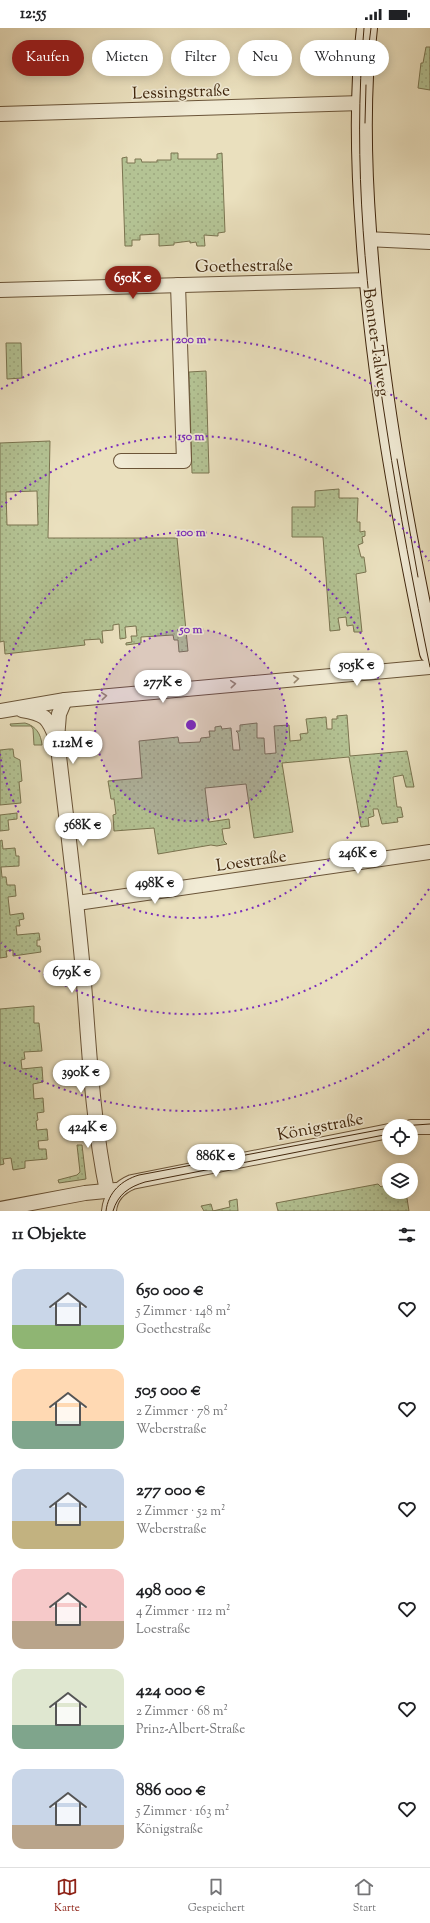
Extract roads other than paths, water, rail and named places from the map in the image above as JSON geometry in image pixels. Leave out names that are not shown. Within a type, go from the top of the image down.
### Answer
[{"type":"street","name":"Bonner Talweg","points":[[367,28],[362,103],[362,165],[369,280],[377,354],[430,653]]},
{"type":"street","name":"Lessingstraße","points":[[0,114],[362,103]]},
{"type":"street","points":[[366,239],[430,242]]},
{"type":"street","name":"Goethestraße","points":[[0,290],[369,280]]},
{"type":"street","points":[[121,461],[184,461],[178,285]]},
{"type":"street","points":[[0,711],[65,700],[430,667]]},
{"type":"street","points":[[65,700],[59,714],[57,739],[77,903],[93,1083],[103,1170],[113,1191],[109,1211]]},
{"type":"street","points":[[15,709],[38,713],[45,716],[57,739]]},
{"type":"street","name":"Loestraße","points":[[77,903],[430,852]]},
{"type":"street","points":[[418,1127],[430,1127]]},
{"type":"street","name":"Königstraße","points":[[0,1209],[85,1193],[113,1191],[132,1182],[382,1132]]},
{"type":"tram line","points":[[364,28],[361,79],[360,180],[367,281],[379,381],[392,461],[407,549],[430,667]]},
{"type":"tram line","points":[[370,40],[371,28]]},
{"type":"tram line","points":[[365,123],[366,85]]},
{"type":"tram line","points":[[397,459],[418,577]]},
{"type":"tram line","points":[[418,1125],[430,1124]]},
{"type":"tram line","points":[[106,1211],[107,1204],[117,1188],[127,1180],[139,1175],[382,1129]]},
{"type":"tram line","points":[[113,1211],[118,1200],[125,1192],[134,1186],[145,1182],[382,1135]]}]
